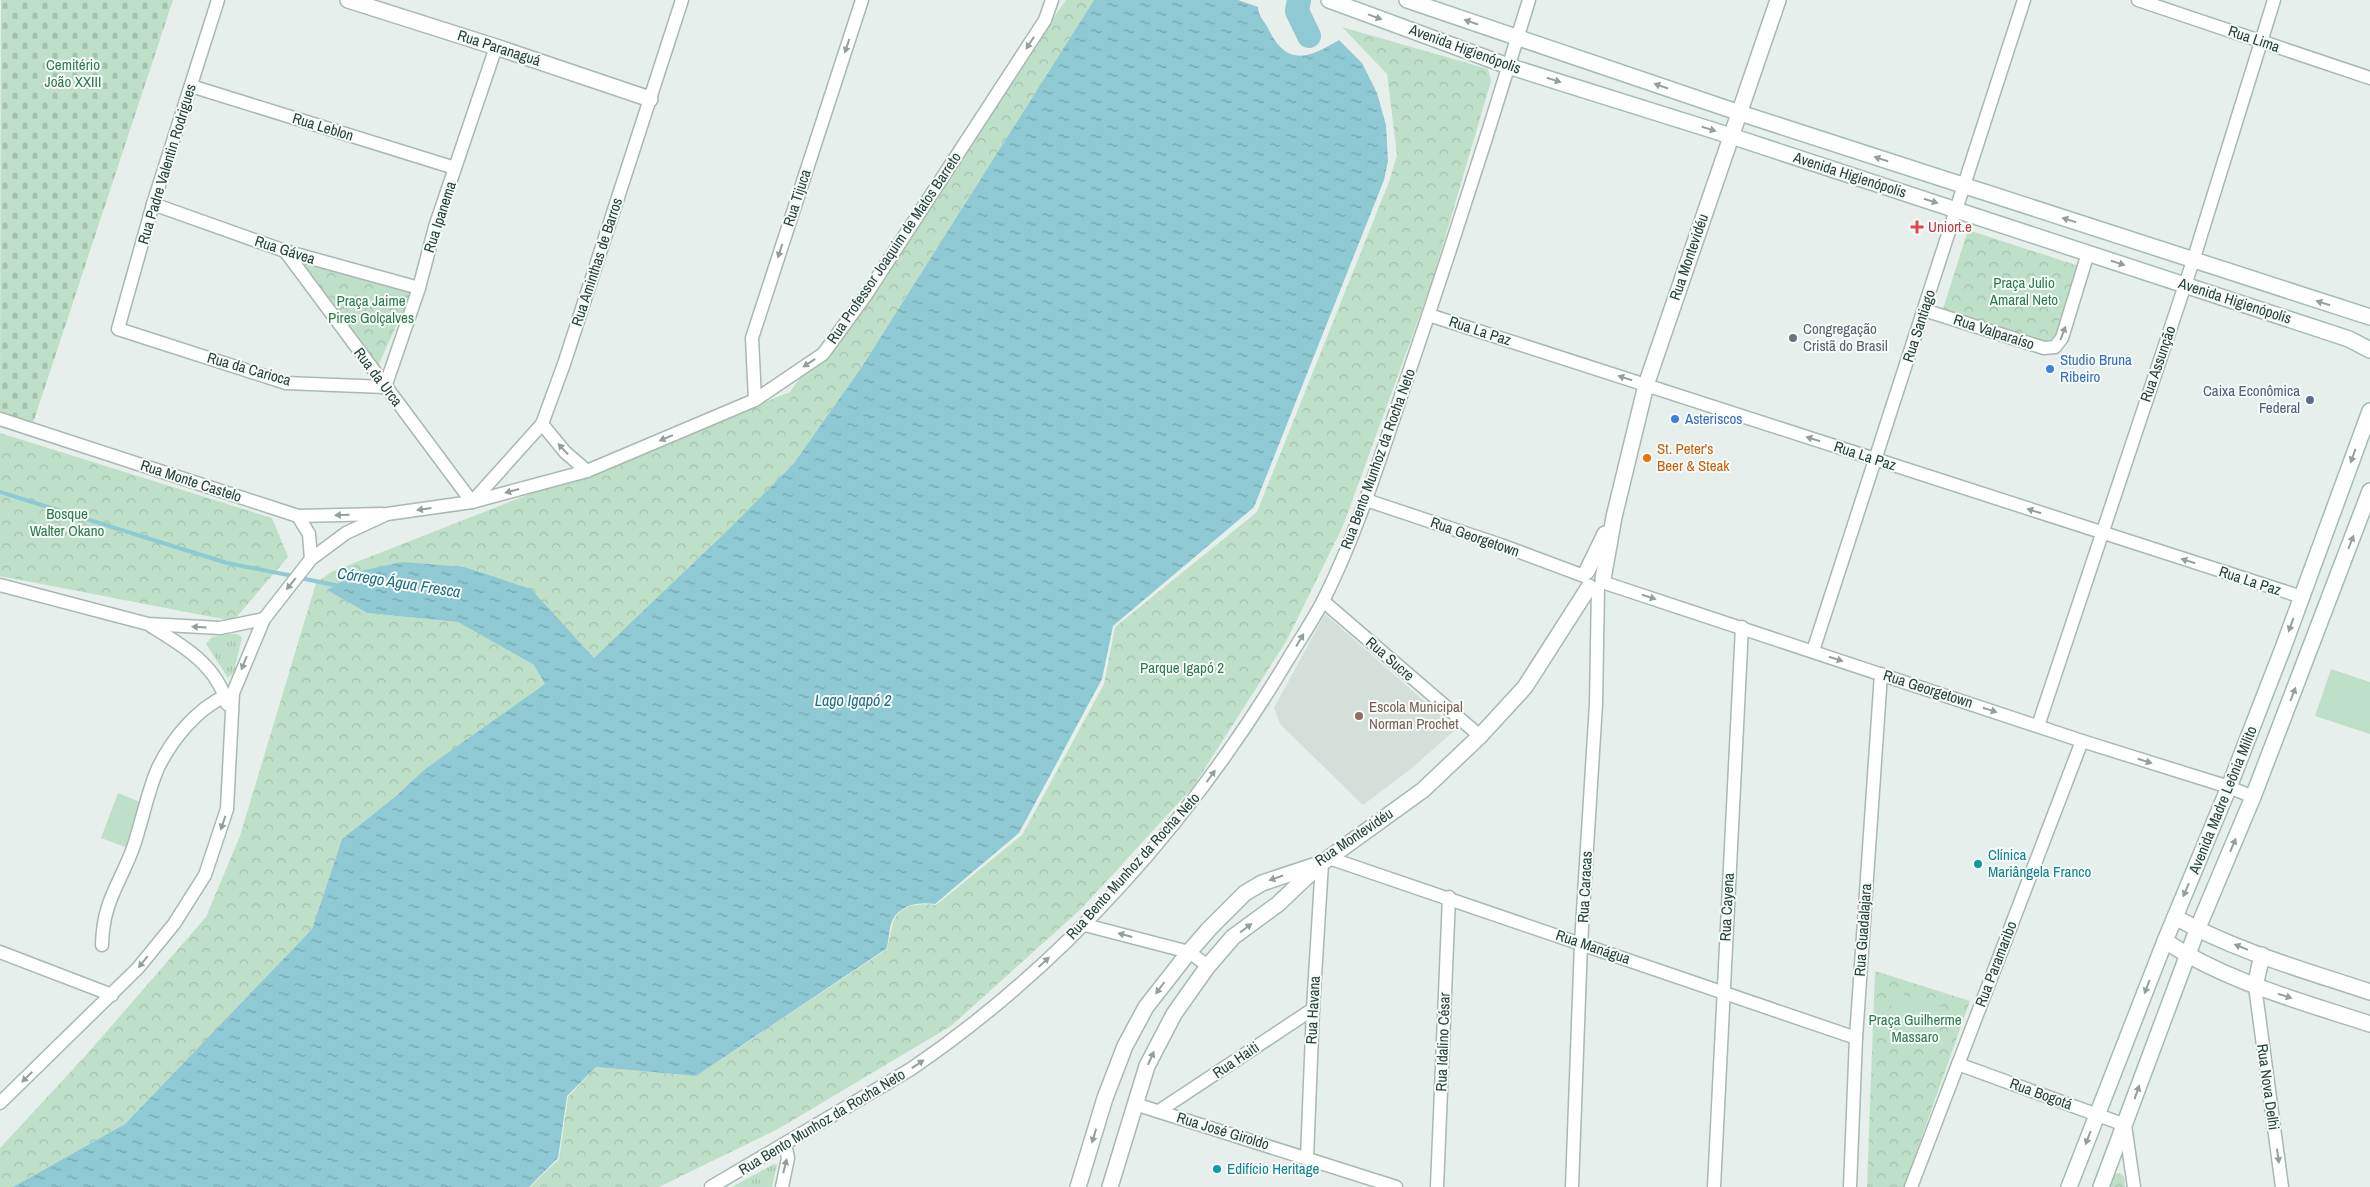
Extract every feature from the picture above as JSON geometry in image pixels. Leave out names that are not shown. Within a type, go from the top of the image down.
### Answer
[{"type":"main road","name":"Rua Paranaguá","points":[[348,0],[650,99]]},
{"type":"main road","name":"Avenida Higienópolis","points":[[1330,0],[1508,66],[1957,209],[2349,339],[2370,350]]},
{"type":"main road","name":"Avenida Higienópolis","points":[[1407,0],[1740,113],[2194,261],[2370,316]]},
{"type":"main road","name":"Rua Montevidéu","points":[[1078,1187],[1105,1098],[1125,1046],[1146,1007],[1189,952],[1245,893],[1262,883],[1325,860],[1423,790],[1480,736],[1525,687],[1594,580],[1614,517],[1646,385],[1778,0]]},
{"type":"main road","name":"Avenida Madre Leônia Milito","points":[[2070,1187],[2165,941],[2229,787],[2302,597],[2370,411]]},
{"type":"main road","name":"Avenida Madre Leônia Milito","points":[[2101,1187],[2197,930],[2253,798],[2370,491]]},
{"type":"main road","points":[[1110,1187],[1135,1104],[1158,1041],[1208,966],[1234,937],[1278,904],[1325,860]]},
{"type":"main road","points":[[2175,917],[2197,930],[2262,955],[2370,992]]},
{"type":"main road","points":[[2165,941],[2187,956],[2255,986],[2370,1024]]},
{"type":"main road","points":[[2255,986],[2262,955]]},
{"type":"street","name":"Rua Padre Valentin Rodrigues","points":[[118,329],[153,204],[218,0]]},
{"type":"street","name":"Rua Aminthas de Barros","points":[[472,502],[542,424],[564,364],[682,0]]},
{"type":"street","name":"Rua Tijuca","points":[[755,400],[752,338],[862,0]]},
{"type":"street","name":"Rua Professor Joaquim de Matos Barreto","points":[[0,1103],[138,968],[174,924],[205,875],[227,809],[233,692],[264,619],[310,560],[346,532],[387,514],[472,502],[587,471],[755,400],[822,354],[866,294],[1040,28],[1052,0]]},
{"type":"street","points":[[1517,37],[1529,0]]},
{"type":"street","name":"Rua Santiago","points":[[1813,651],[2024,0]]},
{"type":"street","name":"Rua Lima","points":[[2138,0],[2370,78]]},
{"type":"street","name":"Rua Assunção","points":[[2038,726],[2194,261],[2274,0]]},
{"type":"street","name":"Rua Bento Munhoz da Rocha Neto","points":[[711,1187],[939,1050],[1026,980],[1085,925],[1185,812],[1258,710],[1323,601],[1366,500],[1429,315],[1517,37]]},
{"type":"street","name":"Rua Ipanema","points":[[385,387],[419,288],[435,227],[496,47]]},
{"type":"street","name":"Rua Leblon","points":[[191,86],[455,168]]},
{"type":"street","name":"Rua Gávea","points":[[153,204],[286,251],[419,288]]},
{"type":"street","name":"Rua da Urca","points":[[286,251],[472,502]]},
{"type":"street","name":"Rua Valparaíso","points":[[1924,310],[2044,348],[2055,347],[2062,338],[2088,253]]},
{"type":"street","name":"Rua La Paz","points":[[1429,315],[2302,597]]},
{"type":"street","name":"Rua da Carioca","points":[[118,329],[286,383],[385,387]]},
{"type":"street","name":"Rua Monte Castelo","points":[[0,419],[298,516],[387,514]]},
{"type":"street","points":[[542,424],[565,452],[587,471]]},
{"type":"street","name":"Rua Georgetown","points":[[1366,500],[1501,545],[1594,580],[1742,627],[2082,741],[2229,787],[2253,798]]},
{"type":"street","points":[[298,516],[309,534],[310,560]]},
{"type":"street","name":"Rua Caracas","points":[[1572,1187],[1581,943],[1596,704],[1594,580]]},
{"type":"street","points":[[0,585],[148,624],[220,628],[264,619]]},
{"type":"street","name":"Rua Sucre","points":[[1323,601],[1480,736]]},
{"type":"street","points":[[148,624],[191,650],[201,660],[225,696],[231,724]]},
{"type":"street","name":"Rua Cayena","points":[[1714,1187],[1742,627]]},
{"type":"street","name":"Rua Guadalajara","points":[[1850,1187],[1856,1038],[1881,674]]},
{"type":"street","points":[[102,945],[103,926],[108,902],[132,849],[158,768],[174,741],[192,721],[213,702],[225,696]]},
{"type":"street","name":"Rua Paramaribo","points":[[1911,1187],[2082,741]]},
{"type":"street","name":"Rua Manágua","points":[[1325,860],[1449,897],[1856,1038]]},
{"type":"street","name":"Rua Havana","points":[[1307,1158],[1312,1009],[1325,860]]},
{"type":"street","name":"Rua Idalino César","points":[[1437,1187],[1449,897]]},
{"type":"street","points":[[1085,925],[1189,952],[1208,966]]},
{"type":"street","points":[[0,952],[112,995]]},
{"type":"street","name":"Rua Nova Delhi","points":[[2255,986],[2282,1187]]},
{"type":"street","name":"Rua Haiti","points":[[1159,1111],[1312,1009]]},
{"type":"street","name":"Rua Bogotá","points":[[1958,1064],[2125,1125]]},
{"type":"street","name":"Rua José Giroldo","points":[[1135,1104],[1396,1187]]},
{"type":"street","points":[[2125,1125],[2134,1187]]},
{"type":"street","points":[[782,1187],[788,1158],[785,1144]]},
{"type":"shaded area","name":"Escola Municipal Norman Prochet","points":[[1325,614],[1456,729],[1412,768],[1363,805],[1280,724],[1274,708]]},
{"type":"green space","name":"Cemitério João XXIII","points":[[1,0],[173,0],[33,423],[0,412]]},
{"type":"green space","points":[[1066,0],[1094,0],[861,368],[794,463],[730,528],[594,659],[577,639],[327,590],[367,613],[458,622],[534,665],[546,684],[425,769],[396,796],[342,839],[312,929],[125,1124],[13,1187],[0,1187],[0,1148],[88,1053],[206,917],[240,836],[316,583],[331,572],[790,392]]},
{"type":"green space","name":"Parque Igapó 2","points":[[1342,27],[1488,69],[1491,81],[1432,282],[1343,526],[1287,640],[1193,787],[1081,909],[951,1026],[778,1129],[659,1187],[530,1187],[559,1159],[568,1097],[596,1067],[696,1076],[886,950],[893,923],[900,912],[911,906],[923,904],[936,905],[1022,835],[1104,684],[1115,627],[1257,512],[1389,182],[1397,155],[1387,74]]},
{"type":"green space","name":"Praça Julio Amaral Neto","points":[[1968,230],[2079,266],[2053,344],[1943,309]]},
{"type":"green space","name":"Praça Jaime Pires Golçalves","points":[[297,260],[413,289],[377,368]]},
{"type":"green space","name":"Bosque Walter Okano","points":[[0,433],[272,518],[288,557],[233,621],[0,576]]},
{"type":"green space","points":[[237,634],[242,637],[234,672],[228,678],[206,644],[212,637]]},
{"type":"green space","points":[[2331,669],[2370,682],[2370,734],[2315,716]]},
{"type":"green space","points":[[118,793],[145,804],[128,848],[101,838]]},
{"type":"green space","name":"Praça Guilherme Massaro","points":[[1875,971],[1970,1001],[1904,1187],[1867,1187]]},
{"type":"green space","points":[[1896,992],[1945,1008],[1935,1041],[1885,1025]]},
{"type":"green space","points":[[774,1164],[777,1165],[772,1187],[732,1187]]},
{"type":"green space","points":[[2120,1173],[2124,1177],[2125,1187],[2107,1187],[2114,1174]]},
{"type":"water","name":"Lago Igapó 2","points":[[1094,0],[1238,0],[1258,7],[1260,16],[1275,40],[1282,49],[1290,54],[1308,55],[1328,47],[1339,40],[1362,63],[1377,93],[1386,125],[1388,161],[1384,180],[1254,507],[1113,626],[1102,679],[1019,833],[935,904],[911,905],[901,910],[891,923],[886,949],[696,1076],[596,1067],[567,1096],[558,1158],[529,1187],[13,1187],[125,1124],[312,929],[342,839],[396,796],[425,769],[545,684],[534,665],[458,622],[367,613],[327,590],[360,571],[403,562],[464,567],[531,589],[594,658],[730,528],[794,463],[861,368]]},
{"type":"waterway","points":[[1299,0],[1297,11],[1309,36]]},
{"type":"waterway","name":"Córrego Água Fresca","points":[[0,492],[227,563],[293,576]]},
{"type":"waterway","name":"Córrego Água Fresca","points":[[300,578],[340,586]]},
{"type":"place","name":"Uniort.e","points":[[1917,227]]},
{"type":"place","name":"Congregação Cristã do Brasil","points":[[1793,338]]},
{"type":"place","name":"Studio Bruna Ribeiro","points":[[2050,369]]},
{"type":"place","name":"Caixa Econômica Federal","points":[[2310,400]]},
{"type":"place","name":"Asteriscos","points":[[1675,419]]},
{"type":"place","name":"St. Peter's Beer & Steak","points":[[1647,458]]},
{"type":"place","name":"Escola Municipal Norman Prochet","points":[[1359,716]]},
{"type":"place","name":"Clínica Mariângela Franco","points":[[1978,864]]},
{"type":"place","name":"Edifício Heritage","points":[[1217,1169]]}]
